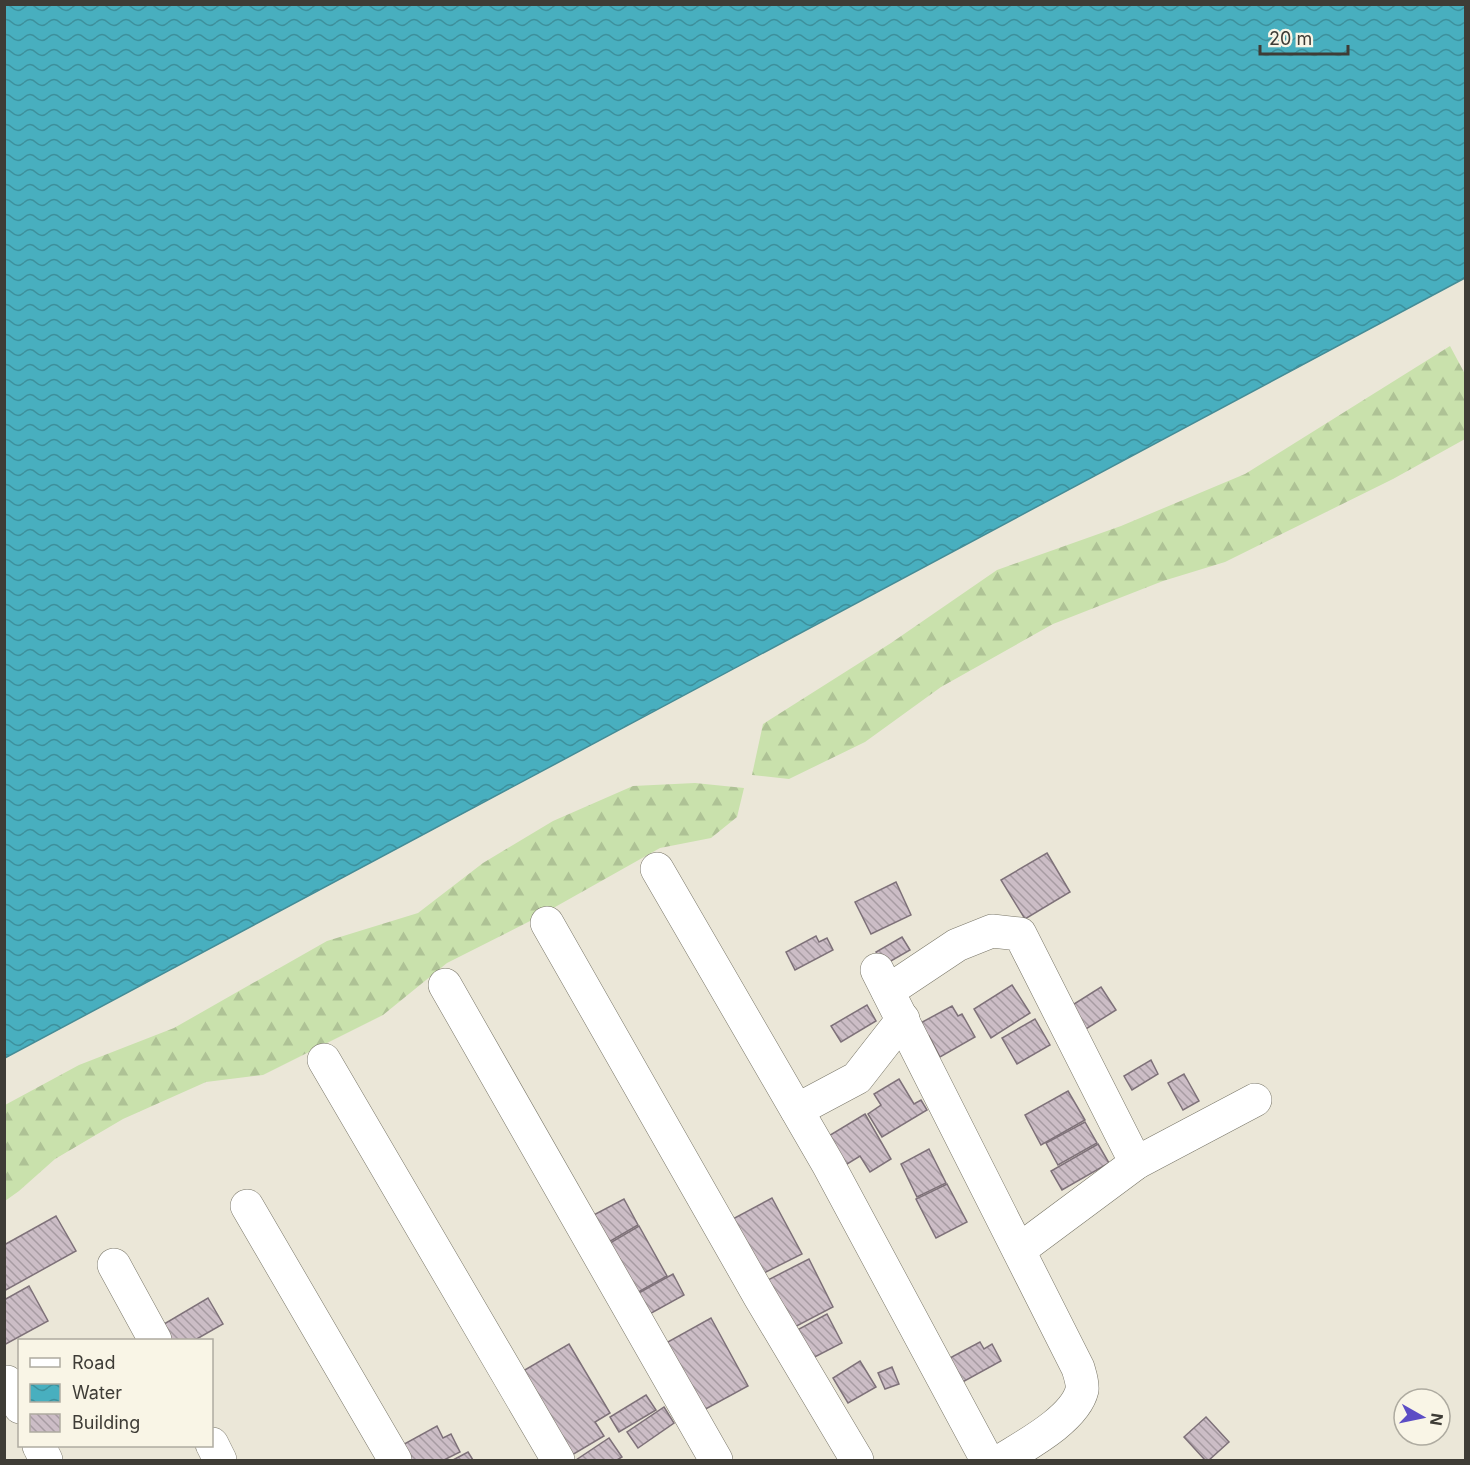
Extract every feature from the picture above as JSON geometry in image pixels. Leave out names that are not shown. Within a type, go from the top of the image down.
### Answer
[{"type":"street","points":[[657,869],[828,1164],[987,1461]]},
{"type":"street","points":[[547,923],[754,1287],[857,1461]]},
{"type":"street","points":[[797,1110],[857,1077],[889,993],[957,945],[992,931],[1020,934],[1136,1163]]},
{"type":"street","points":[[445,985],[716,1461]]},
{"type":"street","points":[[889,993],[1078,1368],[1083,1388],[1078,1402],[1054,1426],[1002,1461]]},
{"type":"street","points":[[324,1059],[558,1461]]},
{"type":"street","points":[[1019,1250],[1136,1163],[1255,1100]]},
{"type":"street","points":[[247,1206],[395,1461]]},
{"type":"street","points":[[114,1265],[154,1339]]},
{"type":"street","points":[[213,1446],[220,1461]]},
{"type":"street","points":[[39,1447],[46,1461]]},
{"type":"green space","points":[[1450,346],[1465,374],[1465,439],[1393,479],[1225,562],[1163,581],[1053,624],[941,687],[865,742],[789,779],[752,775],[763,724],[891,643],[997,570],[1121,526],[1245,474]]},
{"type":"green space","points":[[695,783],[744,788],[737,817],[711,838],[660,848],[532,920],[447,963],[383,1015],[263,1075],[206,1082],[123,1119],[55,1159],[5,1201],[5,1105],[79,1065],[174,1028],[327,941],[418,913],[483,863],[553,821],[633,786]]},
{"type":"water","points":[[5,4],[1465,5],[1465,278],[5,1058]]},
{"type":"building","points":[[1047,853],[1070,892],[1025,919],[1001,880]]},
{"type":"building","points":[[896,882],[911,915],[871,934],[855,902]]},
{"type":"building","points":[[816,936],[819,942],[827,938],[833,950],[795,970],[786,952]]},
{"type":"building","points":[[902,937],[910,950],[884,965],[876,952]]},
{"type":"building","points":[[1012,985],[1030,1013],[991,1038],[974,1009]]},
{"type":"building","points":[[1101,987],[1116,1010],[1078,1034],[1063,1011]]},
{"type":"building","points":[[867,1005],[876,1021],[841,1042],[831,1026]]},
{"type":"building","points":[[952,1006],[958,1016],[962,1014],[975,1037],[940,1057],[929,1036],[922,1040],[915,1026]]},
{"type":"building","points":[[1035,1019],[1050,1045],[1017,1064],[1002,1038]]},
{"type":"building","points":[[1151,1060],[1158,1074],[1132,1090],[1124,1076]]},
{"type":"building","points":[[1184,1074],[1199,1101],[1183,1110],[1168,1083]]},
{"type":"building","points":[[899,1079],[914,1104],[921,1100],[927,1110],[882,1137],[868,1114],[881,1105],[874,1094]]},
{"type":"building","points":[[1068,1091],[1085,1120],[1041,1145],[1025,1115]]},
{"type":"building","points":[[865,1114],[891,1159],[870,1172],[860,1156],[839,1169],[822,1140]]},
{"type":"building","points":[[1085,1122],[1097,1143],[1058,1165],[1046,1143]]},
{"type":"building","points":[[1098,1144],[1109,1163],[1062,1190],[1051,1171]]},
{"type":"building","points":[[929,1149],[946,1183],[917,1197],[901,1164]]},
{"type":"building","points":[[947,1184],[967,1222],[936,1238],[916,1199]]},
{"type":"building","points":[[772,1198],[802,1254],[758,1276],[729,1221]]},
{"type":"building","points":[[624,1199],[638,1225],[602,1246],[586,1219]]},
{"type":"building","points":[[56,1216],[76,1251],[4,1291],[4,1245]]},
{"type":"building","points":[[639,1226],[667,1276],[626,1299],[598,1250]]},
{"type":"building","points":[[809,1259],[833,1307],[787,1331],[762,1283]]},
{"type":"building","points":[[673,1274],[684,1295],[637,1321],[626,1300]]},
{"type":"building","points":[[29,1286],[48,1321],[4,1345],[4,1300]]},
{"type":"building","points":[[208,1298],[223,1324],[197,1339],[166,1339],[159,1327]]},
{"type":"building","points":[[827,1314],[842,1343],[803,1363],[788,1335]]},
{"type":"building","points":[[711,1318],[748,1386],[702,1411],[666,1343]]},
{"type":"building","points":[[980,1342],[984,1349],[992,1344],[1001,1361],[959,1384],[946,1360]]},
{"type":"building","points":[[569,1344],[610,1413],[595,1422],[604,1436],[572,1455],[523,1371]]},
{"type":"building","points":[[860,1361],[876,1387],[848,1403],[833,1378]]},
{"type":"building","points":[[892,1367],[899,1384],[885,1389],[878,1373]]},
{"type":"building","points":[[646,1395],[656,1410],[619,1432],[610,1417]]},
{"type":"building","points":[[664,1407],[674,1423],[638,1448],[627,1432]]},
{"type":"building","points":[[1206,1417],[1229,1442],[1209,1460],[1205,1460],[1184,1437]]},
{"type":"building","points":[[437,1426],[443,1438],[451,1434],[460,1452],[444,1460],[403,1460],[397,1448]]},
{"type":"building","points":[[609,1438],[622,1457],[617,1460],[576,1460]]},
{"type":"building","points":[[468,1452],[473,1460],[453,1460]]}]
